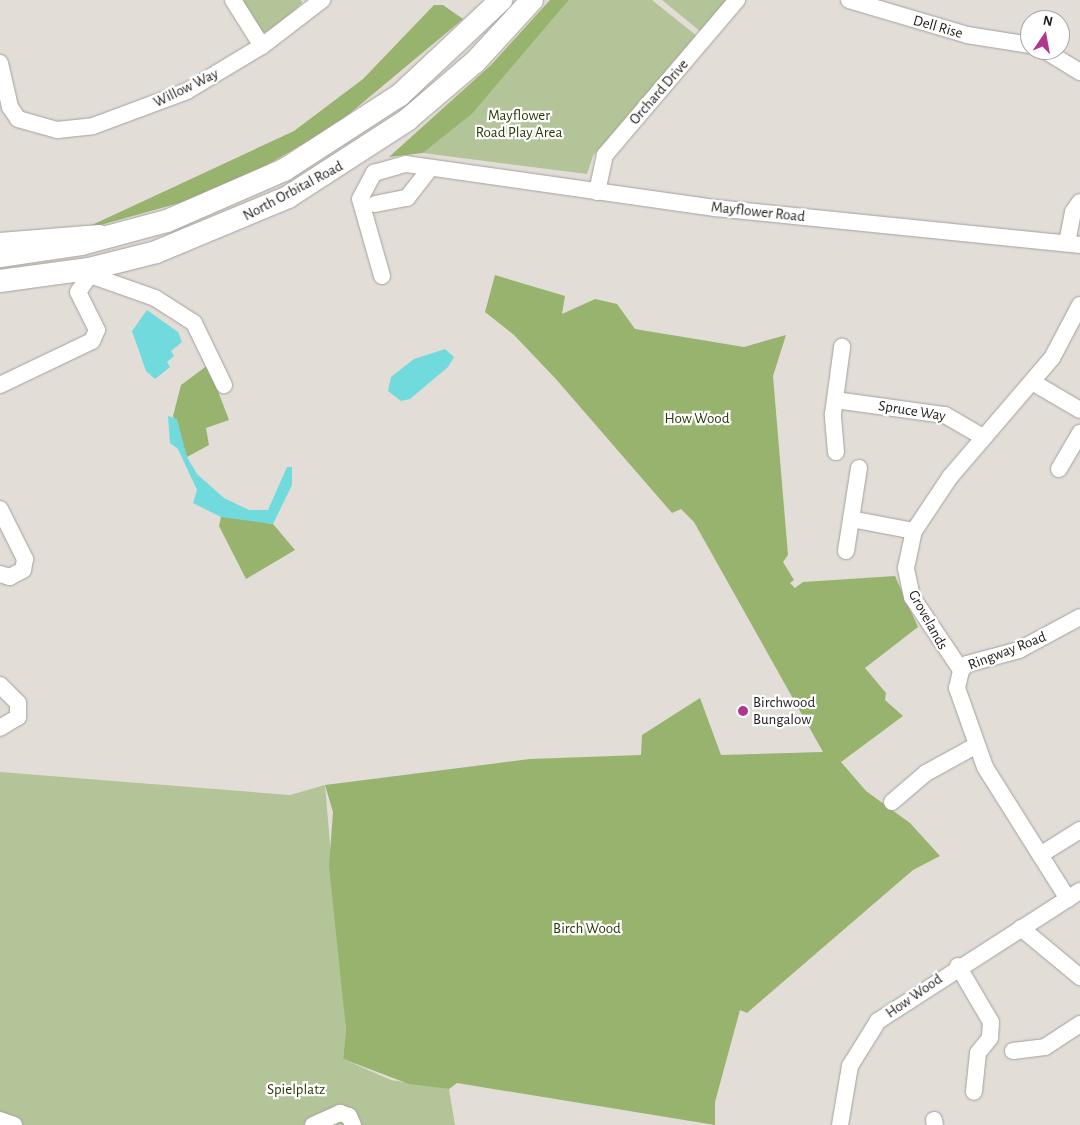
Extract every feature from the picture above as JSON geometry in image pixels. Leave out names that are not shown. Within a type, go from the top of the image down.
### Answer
[{"type":"highway","name":"North Orbital Road","points":[[0,256],[32,252],[124,233],[227,198],[327,145],[400,95],[501,0]]},
{"type":"highway","name":"North Orbital Road","points":[[0,281],[90,272],[156,252],[245,218],[360,154],[474,62],[532,0]]},
{"type":"highway","points":[[32,252],[55,260],[76,260],[90,272]]},
{"type":"street","points":[[233,0],[262,46]]},
{"type":"street","name":"Orchard Drive","points":[[597,192],[605,155],[736,0]]},
{"type":"street","name":"Dell Rise","points":[[848,0],[967,35],[1020,43]]},
{"type":"street","name":"Willow Way","points":[[0,63],[10,107],[18,119],[31,126],[56,130],[93,126],[187,91],[262,46],[316,2]]},
{"type":"street","points":[[1060,60],[1080,72]]},
{"type":"street","name":"Mayflower Road","points":[[382,276],[360,199],[364,188],[383,168],[406,164],[597,192],[1073,244]]},
{"type":"street","points":[[375,204],[407,198],[433,169]]},
{"type":"street","points":[[1073,244],[1073,212],[1080,202]]},
{"type":"street","points":[[0,241],[124,233]]},
{"type":"street","points":[[0,385],[92,341],[97,330],[78,292],[90,272],[155,298],[194,323],[224,386]]},
{"type":"street","name":"Grovelands","points":[[961,670],[912,597],[906,568],[914,531],[983,437],[1034,384],[1052,358],[1080,305]]},
{"type":"street","points":[[836,452],[835,400],[842,346]]},
{"type":"street","points":[[1034,384],[1080,410]]},
{"type":"street","name":"Spruce Way","points":[[835,400],[945,415],[983,437]]},
{"type":"street","points":[[1059,469],[1080,433]]},
{"type":"street","points":[[846,551],[859,468]]},
{"type":"street","points":[[0,509],[6,533],[25,565],[10,577],[0,574]]},
{"type":"street","points":[[851,519],[914,531]]},
{"type":"street","name":"Ringway Road","points":[[961,670],[967,664],[1019,650],[1080,617]]},
{"type":"street","points":[[961,670],[957,688],[975,746],[1040,855],[1074,895]]},
{"type":"street","points":[[0,685],[18,703],[18,717],[0,728]]},
{"type":"street","points":[[892,802],[926,773],[975,746]]},
{"type":"street","points":[[1040,855],[1080,830]]},
{"type":"street","name":"How Wood","points":[[840,1125],[844,1086],[869,1033],[894,1007],[1074,895]]},
{"type":"street","points":[[1026,925],[1080,977]]},
{"type":"street","points":[[958,966],[990,1022],[990,1038],[978,1053],[974,1092]]},
{"type":"street","points":[[1013,1050],[1045,1047],[1080,1024]]},
{"type":"street","points":[[313,1125],[340,1113],[350,1116],[353,1125]]},
{"type":"street","points":[[0,1120],[14,1125]]},
{"type":"green space","points":[[239,0],[301,0],[302,3],[269,33],[260,31]]},
{"type":"green space","points":[[550,0],[569,0],[472,114],[423,153],[389,157],[491,65]]},
{"type":"green space","name":"Mayflower Road Play Area","points":[[569,0],[652,0],[697,36],[593,156],[587,174],[423,153],[472,114]]},
{"type":"green space","points":[[662,0],[728,0],[701,32]]},
{"type":"green space","points":[[434,5],[443,5],[463,19],[337,124],[262,168],[183,202],[79,231],[294,131],[363,79]]},
{"type":"green space","name":"Birch Wood","points":[[495,275],[565,296],[562,314],[595,299],[617,304],[635,329],[744,347],[786,335],[773,376],[788,555],[783,562],[794,580],[790,583],[795,588],[803,582],[895,576],[918,627],[865,668],[886,693],[885,700],[903,716],[841,762],[866,791],[910,823],[940,856],[913,870],[747,1013],[740,1010],[715,1102],[715,1125],[457,1083],[449,1089],[409,1084],[343,1059],[346,1030],[329,866],[333,812],[325,785],[530,759],[641,755],[642,735],[700,698],[721,755],[823,752],[694,522],[681,509],[672,513],[555,378],[514,335],[485,312]]},
{"type":"green space","points":[[208,365],[229,420],[206,428],[209,445],[187,457],[173,416],[181,385]]},
{"type":"green space","points":[[227,515],[273,524],[295,550],[246,579],[219,526],[221,517]]},
{"type":"green space","name":"Spielplatz","points":[[0,772],[290,795],[325,785],[346,1031],[343,1059],[391,1080],[449,1089],[455,1125],[0,1125]]},
{"type":"water","points":[[147,310],[178,332],[182,342],[171,351],[174,356],[167,362],[170,367],[155,379],[146,371],[132,331]]},
{"type":"water","points":[[445,349],[454,357],[448,367],[410,399],[401,401],[388,391],[391,377],[414,359]]},
{"type":"water","points":[[168,416],[177,419],[187,457],[197,474],[224,498],[249,510],[268,510],[287,467],[292,467],[292,485],[273,524],[221,517],[193,503],[197,490],[178,449],[170,443]]},
{"type":"place","name":"Birchwood Bungalow","points":[[743,711]]}]
